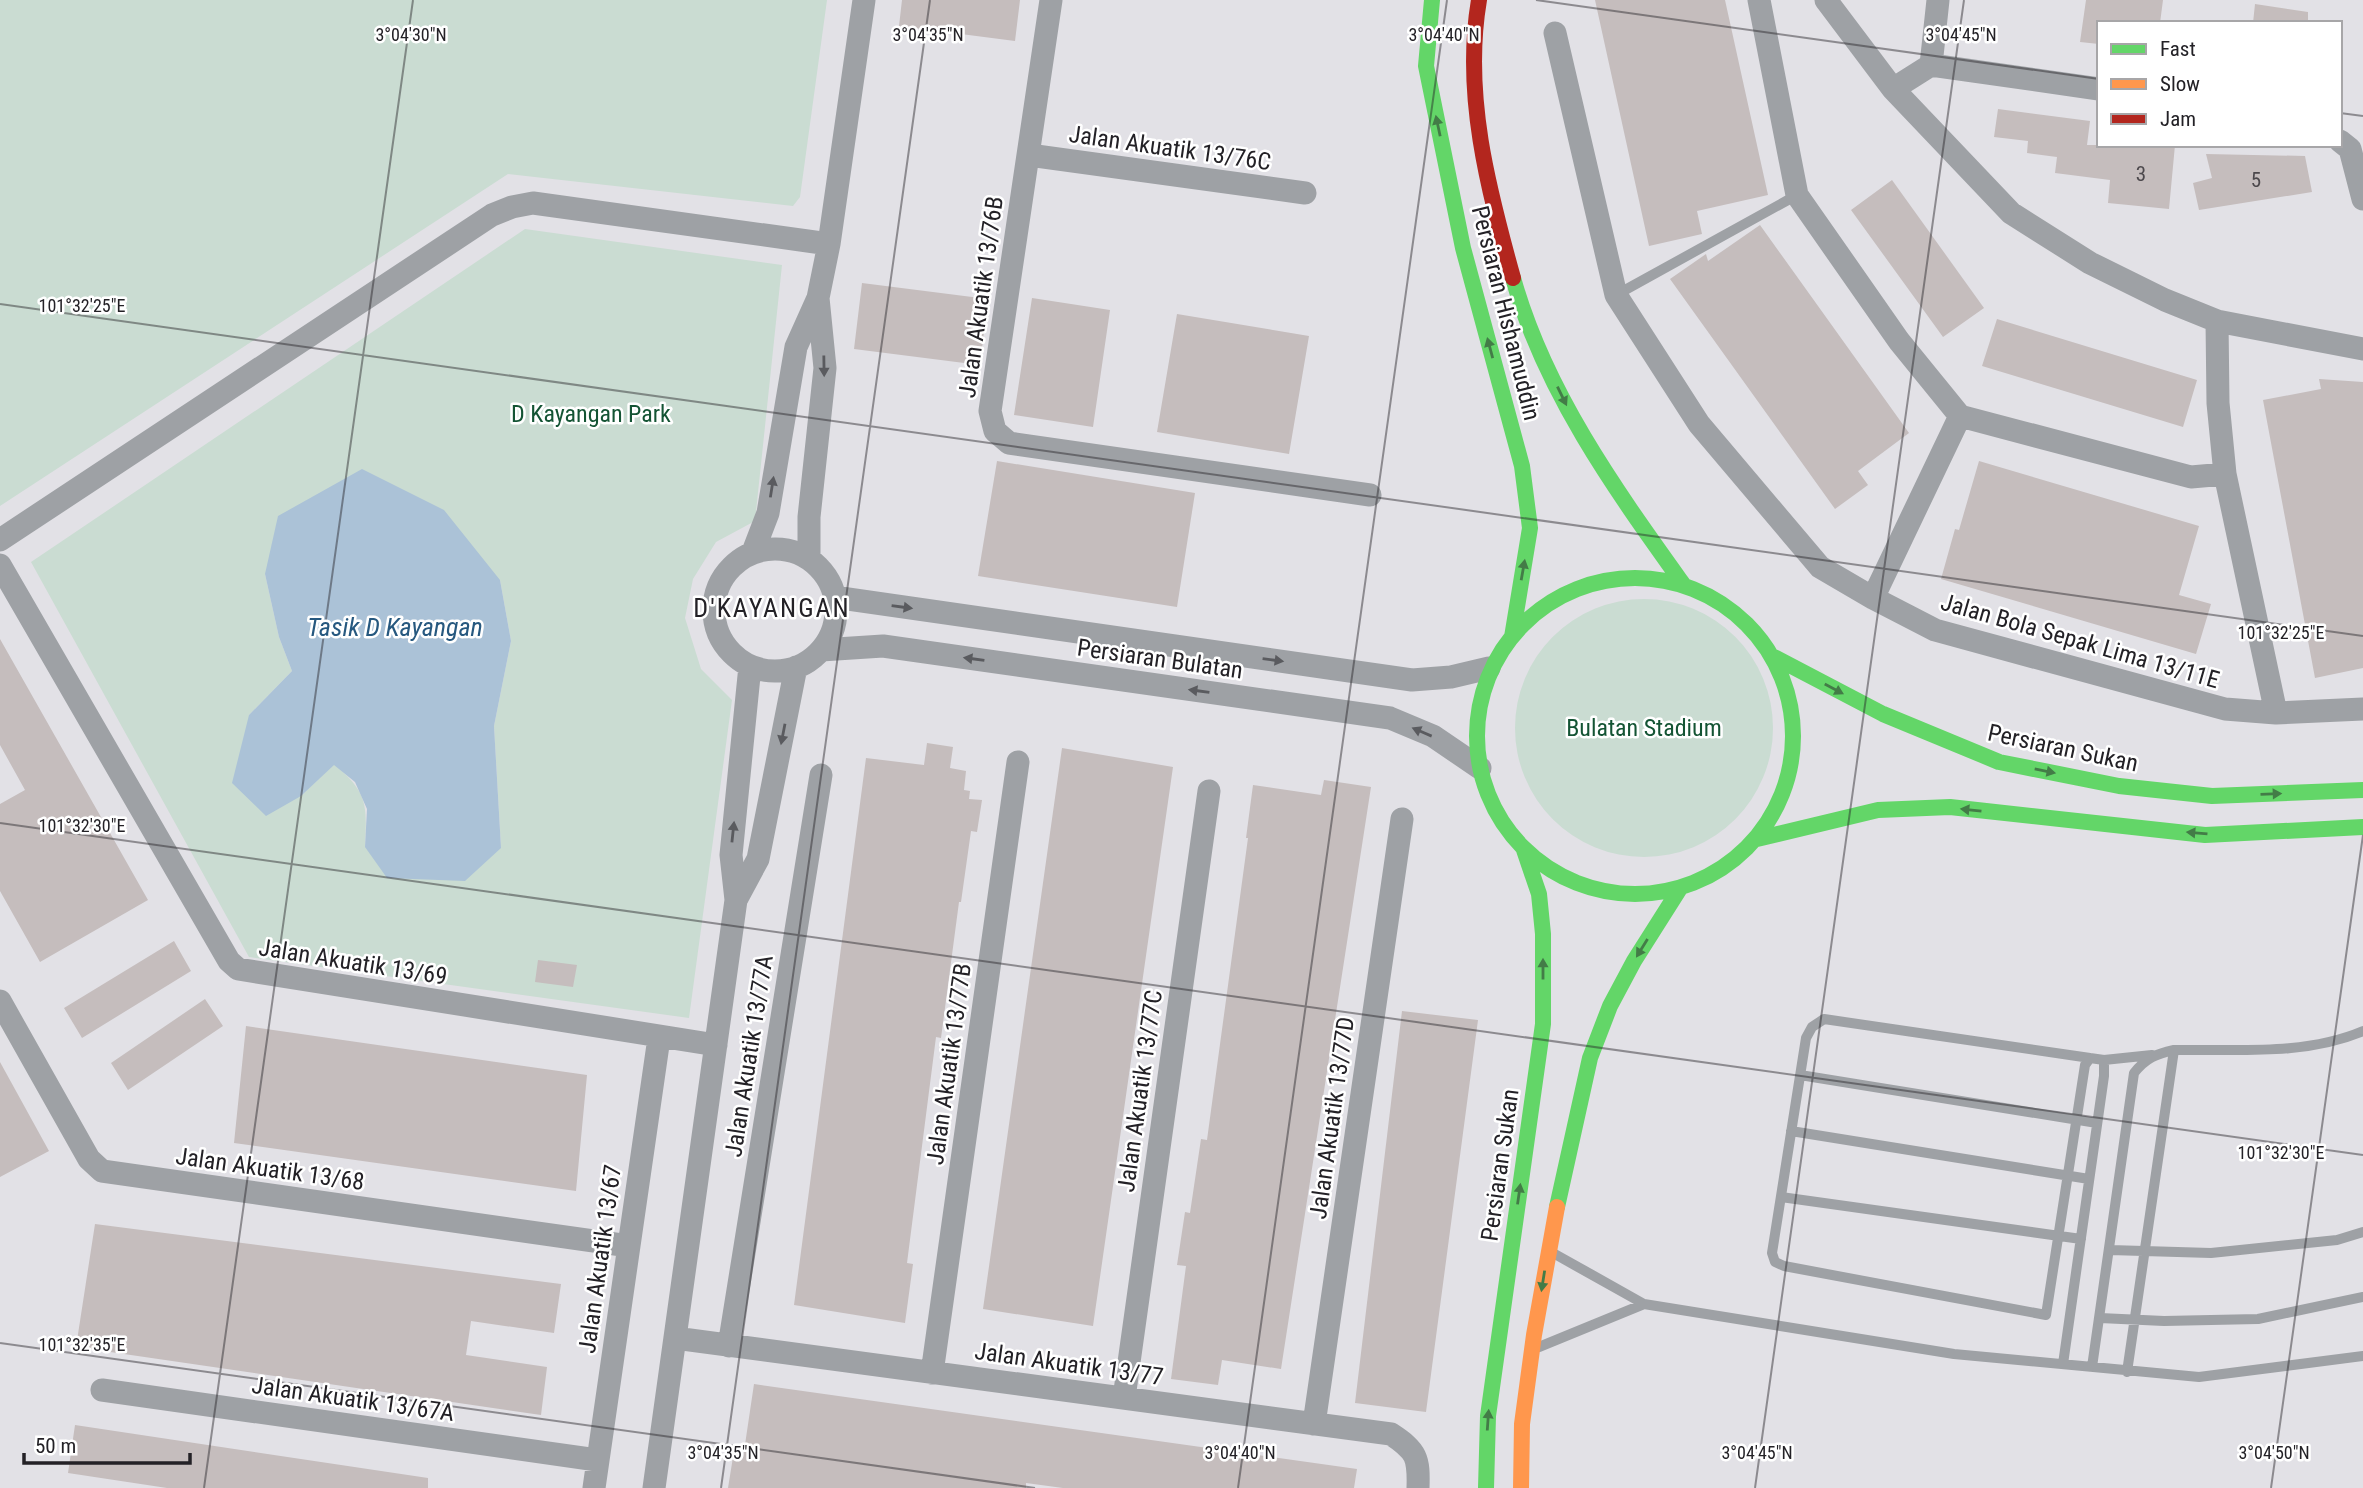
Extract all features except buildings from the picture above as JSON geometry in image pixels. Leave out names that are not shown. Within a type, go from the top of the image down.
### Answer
[{"type":"main road","name":"Persiaran Hishamuddin","points":[[1432,0],[1426,66],[1463,247],[1522,466],[1530,528],[1511,637]]},
{"type":"main road","name":"Persiaran Hishamuddin","points":[[1479,0],[1472,73],[1480,146],[1505,250],[1531,332],[1572,416],[1620,495],[1684,584]]},
{"type":"main road","points":[[1636,576],[1684,584],[1719,600],[1750,625],[1774,657],[1791,702],[1794,750],[1782,797],[1757,839],[1735,861],[1717,873],[1679,890],[1623,896],[1569,882],[1524,850],[1496,812],[1480,768],[1477,739],[1479,711],[1489,668],[1511,637],[1546,604],[1589,583],[1636,576]]},
{"type":"main road","name":"Persiaran Sukan","points":[[1774,657],[1883,714],[1999,762],[2119,786],[2212,796],[2363,790]]},
{"type":"main road","points":[[1757,839],[1878,810],[1950,807],[2205,835],[2363,827]]},
{"type":"main road","name":"Persiaran Sukan","points":[[1486,1488],[1488,1416],[1543,1024],[1543,934],[1539,894],[1524,850]]},
{"type":"main road","points":[[1521,1488],[1522,1423],[1532,1349],[1548,1251],[1590,1058],[1616,995],[1634,961],[1679,890]]},
{"type":"street","points":[[753,552],[768,513],[796,347],[818,298],[829,244],[864,0]]},
{"type":"street","name":"Jalan Akuatik 13/76B","points":[[1051,0],[990,411],[995,431],[1009,443],[1370,495]]},
{"type":"street","points":[[1759,0],[1797,195],[1899,341],[1960,416],[2192,477],[2225,474]]},
{"type":"street","points":[[1826,0],[1893,89],[2011,214],[2090,264],[2165,300],[2217,321],[2363,349]]},
{"type":"street","points":[[1931,65],[1938,0]]},
{"type":"street","name":"Jalan Bola Sepak Lima 13/11E","points":[[1555,33],[1616,296],[1699,424],[1820,567],[1935,630],[2225,709],[2276,713],[2363,709]]},
{"type":"street","points":[[1893,89],[1931,65],[2097,89]]},
{"type":"street","points":[[2342,143],[2350,149],[2363,199]]},
{"type":"street","name":"Jalan Akuatik 13/76C","points":[[1029,155],[1305,193]]},
{"type":"street","points":[[0,540],[492,215],[512,207],[533,204],[829,244]]},
{"type":"street","points":[[808,558],[809,517],[825,368],[818,298]]},
{"type":"street","points":[[2217,321],[2218,403],[2225,474],[2276,713]]},
{"type":"street","points":[[1873,598],[1960,416]]},
{"type":"street","points":[[772,548],[791,550],[808,558],[821,569],[829,582],[836,611],[829,638],[810,660],[796,667],[781,671],[750,666],[733,655],[721,638],[714,618],[715,598],[722,578],[735,563],[753,552],[772,548]]},
{"type":"street","name":"Jalan Akuatik 13/69","points":[[0,565],[229,961],[238,969],[716,1045]]},
{"type":"street","name":"Persiaran Bulatan","points":[[834,597],[1412,680],[1451,677],[1489,668]]},
{"type":"street","name":"Persiaran Bulatan","points":[[821,650],[883,646],[1390,718],[1433,736],[1480,768]]},
{"type":"street","points":[[654,1488],[736,900],[731,855],[750,666]]},
{"type":"street","points":[[736,900],[758,859],[796,667]]},
{"type":"street","name":"Jalan Akuatik 13/77B","points":[[932,1373],[1018,762]]},
{"type":"street","name":"Jalan Akuatik 13/77A","points":[[729,1346],[821,775]]},
{"type":"street","name":"Jalan Akuatik 13/77C","points":[[1124,1398],[1209,791]]},
{"type":"street","name":"Jalan Akuatik 13/77D","points":[[1314,1424],[1402,819]]},
{"type":"street","name":"Jalan Akuatik 13/68","points":[[0,1000],[89,1159],[102,1171],[629,1246]]},
{"type":"street","name":"Jalan Akuatik 13/67","points":[[594,1488],[659,1038]]},
{"type":"street","name":"Jalan Akuatik 13/77","points":[[675,1338],[1391,1434],[1407,1444],[1419,1464],[1418,1488]]},
{"type":"street","name":"Jalan Akuatik 13/67A","points":[[102,1390],[597,1460]]},
{"type":"lane","points":[[1616,296],[1797,195]]},
{"type":"lane","points":[[2090,1058],[2085,1065],[2046,1315],[1784,1266],[1775,1262],[1772,1253],[1806,1038],[1812,1027],[1824,1018],[2104,1060],[2174,1050],[2297,1048],[2343,1040],[2363,1031]]},
{"type":"lane","points":[[2127,1372],[2174,1050]]},
{"type":"lane","points":[[2092,1367],[2134,1073],[2143,1062],[2155,1054]]},
{"type":"lane","points":[[2063,1364],[2104,1076],[2104,1060]]},
{"type":"lane","points":[[1800,1075],[2097,1123]]},
{"type":"lane","points":[[1791,1131],[2089,1179]]},
{"type":"lane","points":[[1781,1197],[2081,1240]]},
{"type":"lane","points":[[2110,1250],[2211,1253],[2337,1240],[2363,1232]]},
{"type":"lane","points":[[1548,1251],[1644,1304],[1954,1354],[2199,1377],[2363,1356]]},
{"type":"lane","points":[[2100,1318],[2258,1319],[2363,1297]]},
{"type":"lane","points":[[1532,1349],[1644,1304]]},
{"type":"green space","points":[[0,0],[827,0],[800,197],[793,206],[508,174],[0,506]]},
{"type":"green space","name":"D Kayangan Park","points":[[525,229],[782,265],[755,521],[716,542],[693,579],[685,618],[701,669],[732,700],[689,1018],[249,957],[31,562]],"holes":[[[265,574],[500,580],[511,641],[494,726],[501,848],[365,847],[365,809],[353,783],[334,764],[301,796],[249,715],[292,671],[279,637]]]},
{"type":"green space","name":"Bulatan Stadium","points":[[1631,599],[1657,599],[1694,608],[1716,620],[1736,636],[1752,656],[1764,678],[1771,703],[1771,753],[1764,778],[1752,800],[1736,820],[1716,836],[1694,848],[1657,857],[1631,857],[1594,848],[1572,836],[1552,820],[1536,800],[1524,778],[1515,741],[1515,715],[1524,678],[1536,656],[1552,636],[1572,620],[1594,608]]},
{"type":"water","name":"Tasik D Kayangan","points":[[362,469],[444,510],[500,580],[511,641],[494,726],[501,848],[465,881],[387,878],[365,847],[367,809],[355,782],[334,765],[301,796],[266,816],[232,783],[249,715],[292,671],[279,637],[265,574],[278,516]]},
{"type":"traffic: fast","points":[[1432,0],[1426,66],[1463,248],[1522,466],[1530,528],[1512,637]]},
{"type":"traffic: fast","points":[[1513,278],[1544,361],[1584,438],[1683,584]]},
{"type":"traffic: fast","points":[[1619,578],[1651,578],[1681,584],[1710,596],[1747,624],[1767,648],[1781,675],[1793,720],[1793,736],[1793,752],[1781,797],[1767,824],[1747,848],[1710,876],[1681,888],[1651,894],[1619,894],[1589,888],[1560,876],[1523,848],[1503,824],[1483,782],[1477,752],[1477,720],[1483,690],[1495,661],[1523,624],[1547,604],[1589,584],[1619,578]]},
{"type":"traffic: fast","points":[[1774,657],[1883,714],[1999,762],[2119,786],[2212,796],[2363,790]]},
{"type":"traffic: fast","points":[[1757,839],[1878,810],[1950,807],[2205,835],[2363,827]]},
{"type":"traffic: fast","points":[[1486,1488],[1488,1416],[1543,1024],[1543,934],[1539,894],[1524,850]]},
{"type":"traffic: fast","points":[[1557,1207],[1590,1058],[1610,1006],[1634,961],[1679,890]]},
{"type":"traffic: slow","points":[[1521,1488],[1522,1424],[1534,1335],[1557,1207]]},
{"type":"traffic: jam","points":[[1479,0],[1474,70],[1476,106],[1487,175],[1513,278]]},
{"type":"district","name":"D'KAYANGAN","points":[[772,608]]}]
